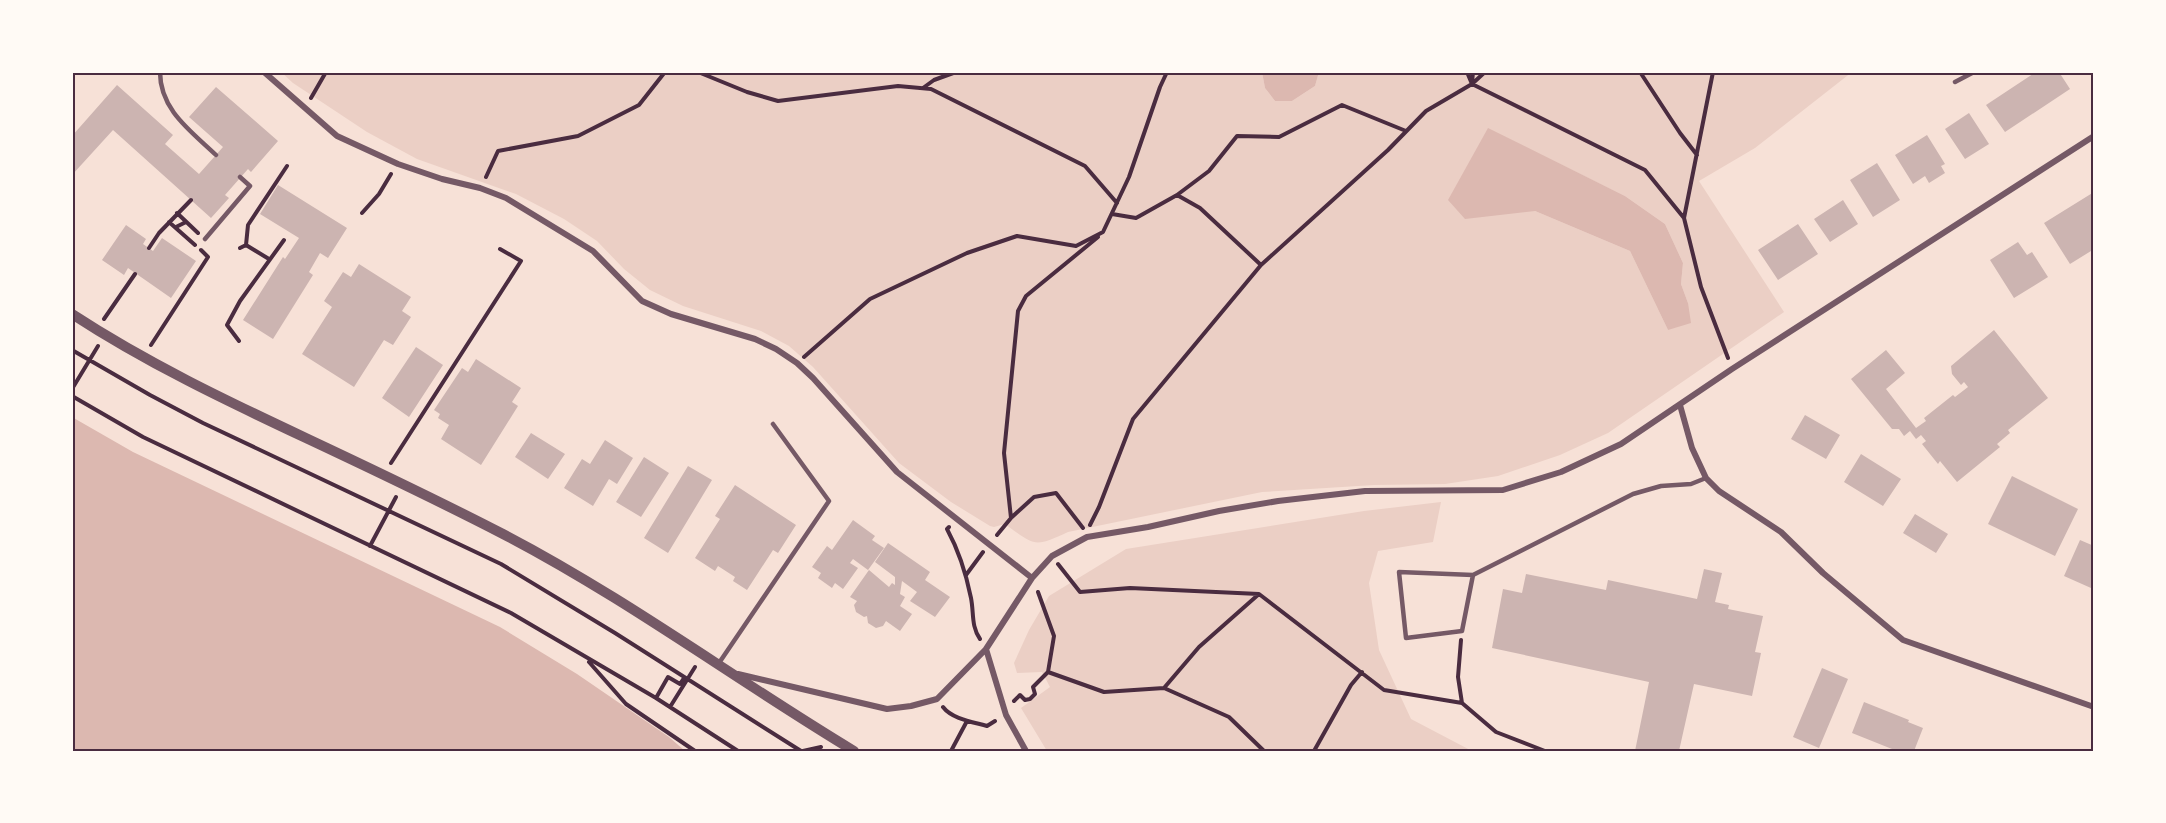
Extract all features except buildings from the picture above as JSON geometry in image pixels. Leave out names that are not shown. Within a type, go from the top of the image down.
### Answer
[{"type":"street","points":[[264,72],[337,136],[398,164],[506,198],[593,251],[642,301],[671,315],[755,339],[776,349],[797,363],[897,472],[1032,578]]},
{"type":"street","points":[[729,672],[887,709],[911,706],[937,699],[986,649],[1032,578],[1052,556],[1087,537],[1278,501],[1365,491],[1503,490],[1561,472],[1621,444],[1732,369],[2094,136]]},
{"type":"street","points":[[72,314],[184,380],[384,474],[506,536],[609,593],[854,751]]},
{"type":"street","points":[[1680,405],[1692,448],[1706,478],[1719,491],[1780,532],[1823,573],[1903,640],[2094,707]]},
{"type":"street","points":[[986,649],[1006,715],[1026,751]]},
{"type":"lane","points":[[160,72],[161,86],[167,104],[216,155]]},
{"type":"lane","points":[[1955,82],[1974,72]]},
{"type":"lane","points":[[205,239],[250,186],[240,177]]},
{"type":"lane","points":[[718,665],[829,501],[773,424]]},
{"type":"lane","points":[[1473,575],[1462,631],[1406,638],[1399,573],[1473,575],[1633,494],[1661,486],[1691,484],[1706,478]]},
{"type":"path","points":[[306,107],[326,72]]},
{"type":"path","points":[[480,188],[498,151],[578,136],[639,105],[665,72]]},
{"type":"path","points":[[698,72],[747,92],[778,101],[898,86],[931,89],[1085,166],[1117,203]]},
{"type":"path","points":[[922,89],[956,72]]},
{"type":"path","points":[[1011,518],[1004,453],[1018,311],[1026,296],[1103,232],[1130,177],[1167,72]]},
{"type":"path","points":[[1467,72],[1472,84],[1645,170],[1684,218],[1701,288],[1732,369]]},
{"type":"path","points":[[1472,84],[1473,72]]},
{"type":"path","points":[[966,575],[1011,518],[1034,497],[1056,493],[1086,533],[1099,507],[1133,419],[1261,265],[1388,150],[1426,111],[1472,84],[1485,72]]},
{"type":"path","points":[[1640,72],[1698,156]]},
{"type":"path","points":[[1684,218],[1713,72]]},
{"type":"path","points":[[1112,214],[1136,218],[1177,195],[1209,171],[1237,136],[1279,137],[1342,105],[1406,131]]},
{"type":"path","points":[[362,213],[379,194],[398,164]]},
{"type":"path","points":[[246,245],[248,225],[287,166]]},
{"type":"path","points":[[1177,195],[1200,208],[1261,265]]},
{"type":"path","points":[[149,248],[169,222],[191,200]]},
{"type":"path","points":[[177,213],[205,239]]},
{"type":"path","points":[[143,357],[208,257],[169,222]]},
{"type":"path","points":[[176,227],[186,222]]},
{"type":"path","points":[[797,363],[870,299],[967,253],[1017,236],[1076,246],[1103,232]]},
{"type":"path","points":[[239,341],[227,325],[240,301],[284,240]]},
{"type":"path","points":[[240,248],[246,245]]},
{"type":"path","points":[[246,245],[269,259]]},
{"type":"path","points":[[384,474],[520,261],[500,249]]},
{"type":"path","points":[[96,330],[135,274]]},
{"type":"path","points":[[72,350],[203,423],[501,564],[801,751]]},
{"type":"path","points":[[72,389],[90,360]]},
{"type":"path","points":[[72,396],[143,437],[511,613],[656,698],[738,751]]},
{"type":"path","points":[[370,546],[388,510]]},
{"type":"path","points":[[956,517],[947,529],[966,575],[972,602],[974,630],[986,649]]},
{"type":"path","points":[[1052,556],[1080,592],[1130,588],[1259,594],[1384,690],[1462,703],[1496,732],[1545,751]]},
{"type":"path","points":[[1015,699],[1020,695],[1025,700],[1030,699],[1035,694],[1034,687],[1048,672],[1054,636],[1032,578]]},
{"type":"path","points":[[1164,688],[1199,647],[1259,594]]},
{"type":"path","points":[[1462,631],[1458,677],[1462,703]]},
{"type":"path","points":[[587,659],[626,704],[695,751]]},
{"type":"path","points":[[1048,672],[1104,692],[1164,688],[1229,717],[1264,751]]},
{"type":"path","points":[[1314,751],[1351,685],[1362,672]]},
{"type":"path","points":[[656,698],[668,677],[680,684],[686,679]]},
{"type":"path","points":[[670,707],[686,679]]},
{"type":"path","points":[[937,699],[946,711],[967,721],[987,726],[1006,715]]},
{"type":"path","points":[[951,751],[967,721]]},
{"type":"shaded area","points":[[281,72],[1262,72],[1265,88],[1275,101],[1292,101],[1315,86],[1319,72],[1852,72],[1755,148],[1699,181],[1784,312],[1608,433],[1560,455],[1498,476],[1445,484],[1374,485],[1262,492],[1068,532],[1041,542],[1023,537],[1005,524],[990,526],[951,502],[899,463],[813,367],[789,346],[761,331],[683,306],[650,290],[624,269],[597,241],[564,219],[516,194],[417,159],[367,132],[293,83]],"holes":[[[1488,129],[1625,196],[1665,224],[1683,263],[1681,284],[1688,303],[1668,330],[1630,251],[1535,211]]]},
{"type":"shaded area","points":[[1262,72],[1319,72],[1315,86],[1292,101],[1275,101],[1265,88]]},
{"type":"shaded area","points":[[1488,128],[1625,196],[1665,224],[1683,263],[1681,284],[1688,303],[1691,323],[1668,330],[1630,251],[1535,211],[1465,219],[1448,200]]},
{"type":"shaded area","points":[[72,417],[133,452],[500,627],[577,674],[669,737],[685,751],[72,751]]},
{"type":"shaded area","points":[[1441,502],[1433,542],[1378,551],[1369,583],[1379,650],[1411,719],[1472,751],[1047,751],[1021,708],[1050,687],[1042,672],[1017,673],[1014,663],[1029,630],[1049,596],[1126,549],[1364,511]]}]
